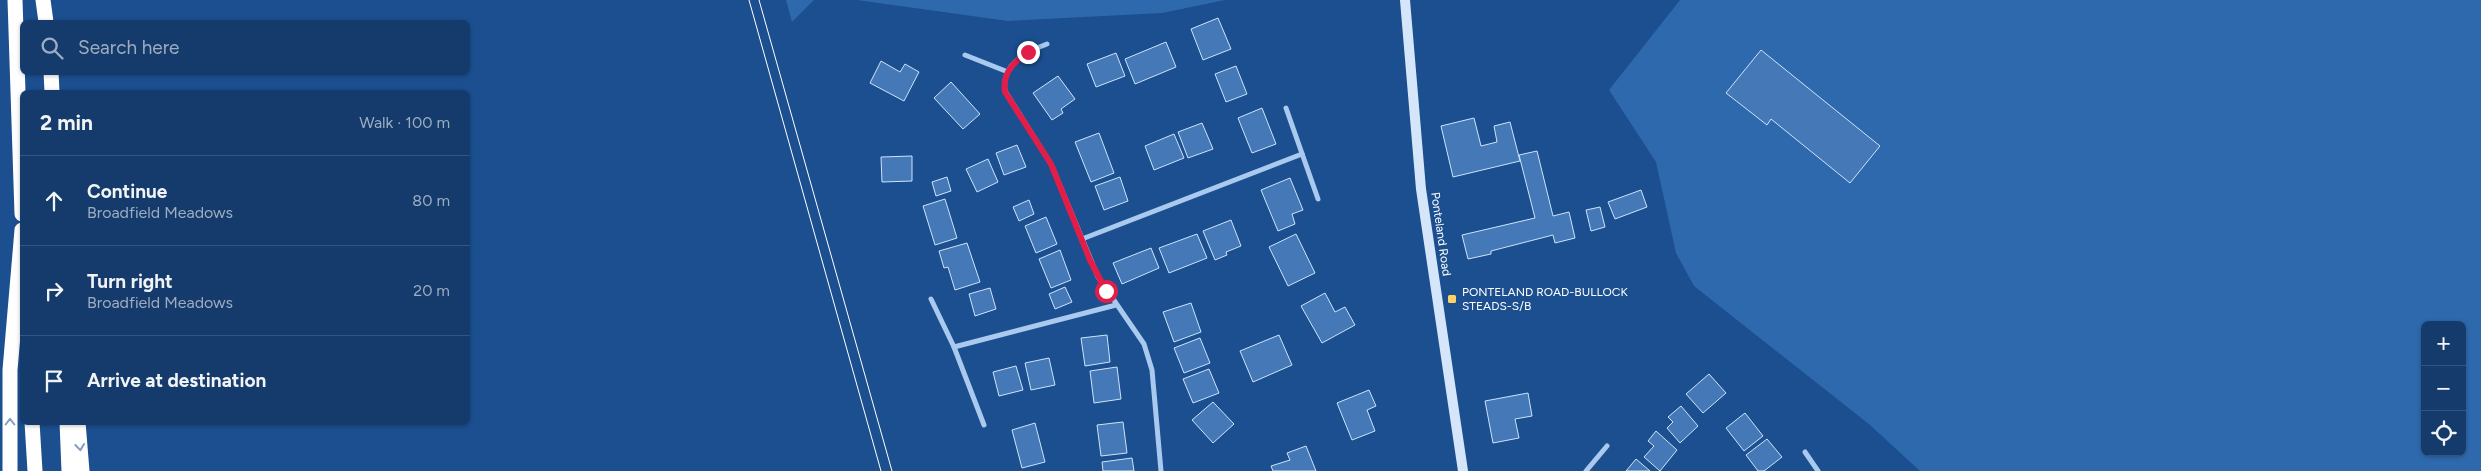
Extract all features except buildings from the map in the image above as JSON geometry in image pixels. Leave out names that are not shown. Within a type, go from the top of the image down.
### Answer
[{"type":"highway","points":[[15,0],[20,153]]},
{"type":"highway","points":[[43,0],[46,20]]},
{"type":"highway","points":[[51,75],[52,90]]},
{"type":"highway","points":[[10,471],[10,370],[20,253]]},
{"type":"highway","points":[[32,425],[35,471]]},
{"type":"highway","points":[[67,425],[69,471]]},
{"type":"highway","points":[[78,425],[82,471]]},
{"type":"main road","name":"Ponteland Road","points":[[1405,0],[1421,189],[1463,471]]},
{"type":"street","points":[[1046,44],[1021,57],[1008,72],[1004,85],[1009,100],[1051,164],[1098,276],[1116,305],[1136,330],[1150,358],[1161,471]]},
{"type":"street","points":[[965,55],[1008,72]]},
{"type":"street","points":[[1286,108],[1318,199]]},
{"type":"street","points":[[1082,239],[1302,154]]},
{"type":"street","points":[[931,299],[954,347],[984,425]]},
{"type":"street","points":[[954,347],[1116,305]]},
{"type":"street","points":[[1586,471],[1607,446]]},
{"type":"street","points":[[1805,452],[1818,471]]},
{"type":"shaded area","points":[[786,0],[814,0],[792,22]]},
{"type":"shaded area","points":[[857,0],[1225,0],[1162,13],[1008,21]]},
{"type":"shaded area","points":[[1680,0],[2481,0],[2481,471],[1920,471],[1870,425],[1694,286],[1676,253],[1656,162],[1609,90]]},
{"type":"tram line","points":[[749,0],[881,471]]},
{"type":"tram line","points":[[759,0],[892,471]]},
{"type":"place","name":"PONTELAND ROAD-BULLOCK STEADS-S/B","points":[[1452,299]]},
{"type":"route","points":[[1028,52],[1015,62],[1008,72],[1004,85],[1005,92],[1045,152],[1090,260],[1106,291]]}]
